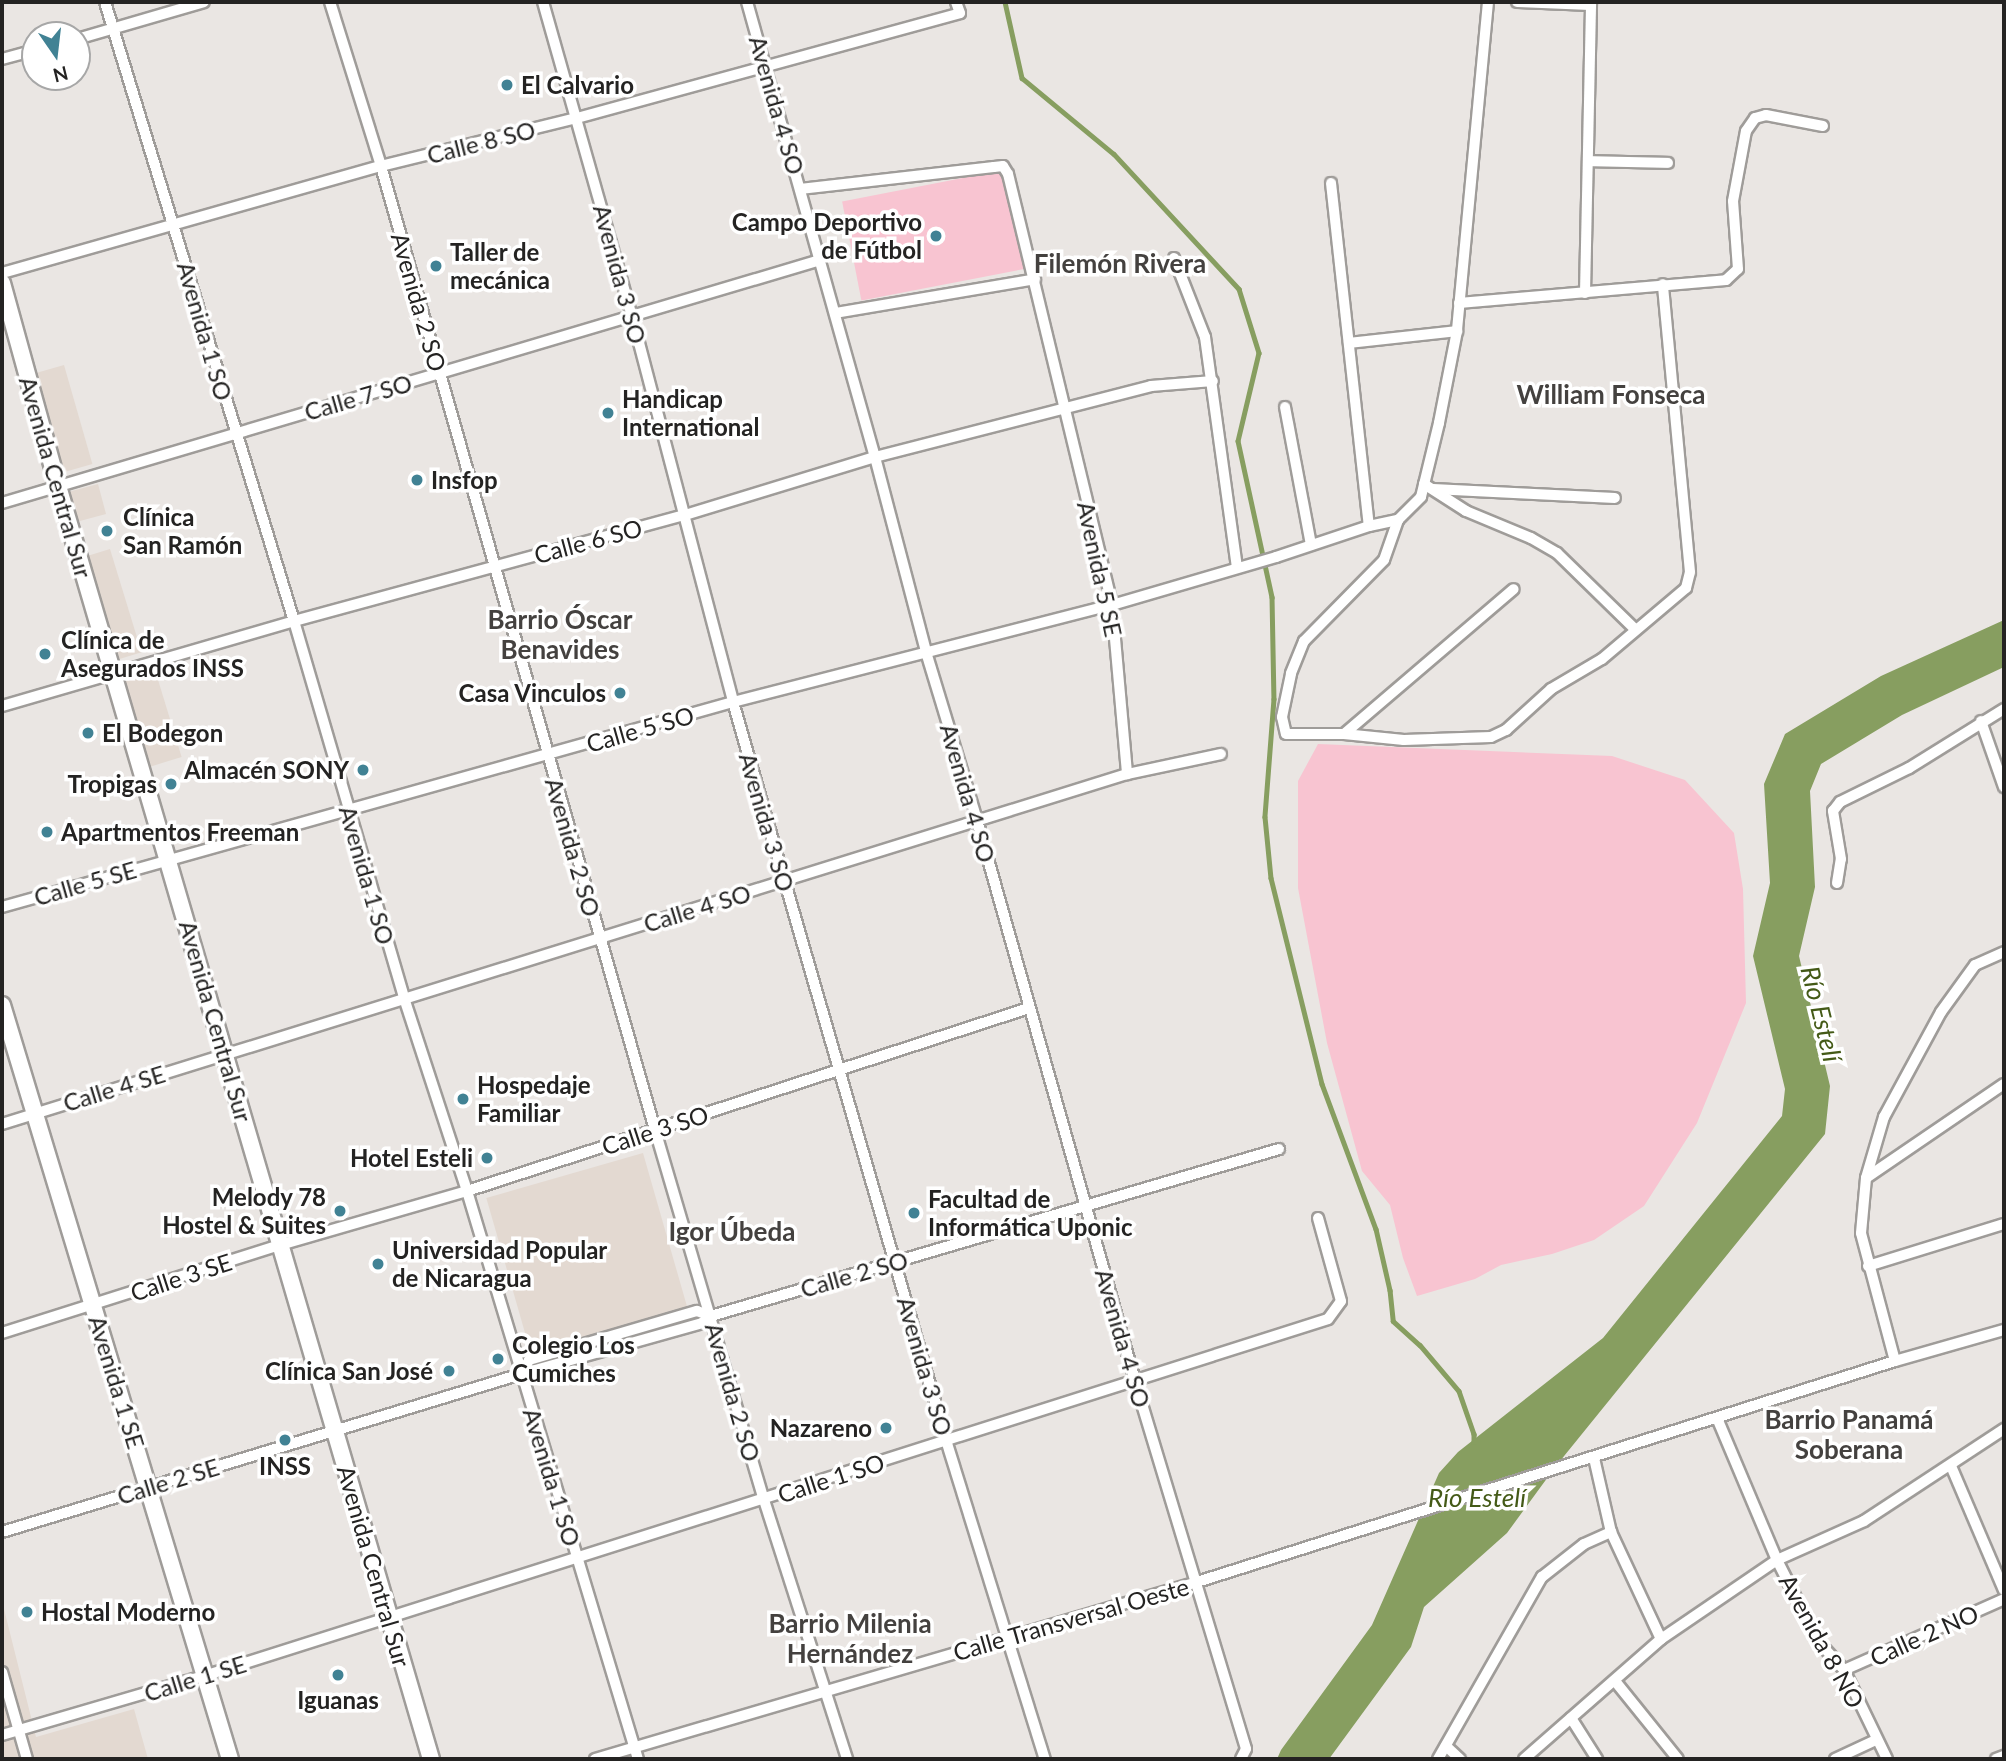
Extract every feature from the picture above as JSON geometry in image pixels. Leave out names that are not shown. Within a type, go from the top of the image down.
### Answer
[{"type":"street","name":"Avenida 1 SO","points":[[105,2],[294,621],[405,1001],[467,1191],[638,1759]]},
{"type":"street","points":[[91,35],[204,2]]},
{"type":"street","name":"Avenida 2 SO","points":[[330,2],[381,166],[655,1130],[764,1500],[847,1759]]},
{"type":"street","name":"Avenida 3 SO","points":[[543,2],[632,316],[733,702],[946,1440],[1010,1637],[1045,1759]]},
{"type":"street","name":"Avenida 4 SO","points":[[747,2],[875,457],[926,652],[1030,1008],[1084,1207],[1197,1582],[1244,1754]]},
{"type":"street","points":[[1488,2],[1457,331],[1428,487],[1398,520],[1384,560],[1304,641],[1291,674],[1282,717],[1286,734],[1344,734],[1404,740],[1491,737],[1506,730],[1552,689],[1602,659],[1686,588],[1690,572],[1663,284]]},
{"type":"street","points":[[1517,2],[1591,4],[1585,293]]},
{"type":"street","name":"Calle 8 SO","points":[[2,273],[381,166],[577,118],[958,7]]},
{"type":"street","points":[[2,59],[21,54]]},
{"type":"street","points":[[1459,303],[1726,280],[1738,269],[1734,201],[1746,131],[1755,118],[1766,115],[1823,126]]},
{"type":"street","points":[[1588,161],[1668,163]]},
{"type":"street","name":"Avenida 5 SE","points":[[800,189],[1003,166],[1008,174],[1112,605],[1127,774]]},
{"type":"street","points":[[1331,183],[1369,526]]},
{"type":"street","points":[[1174,258],[1205,337],[1237,568]]},
{"type":"street","name":"Calle 7 SO","points":[[2,503],[820,260]]},
{"type":"street","points":[[835,313],[1035,279]]},
{"type":"street","name":"Avenida Central Sur","points":[[2,283],[58,486],[431,1759]]},
{"type":"street","points":[[1349,343],[1457,331]]},
{"type":"street","name":"Calle 6 SO","points":[[2,706],[294,621],[685,515],[875,457],[1151,386],[1213,382]]},
{"type":"street","points":[[1285,407],[1311,545]]},
{"type":"street","points":[[1428,487],[1466,512],[1531,538],[1558,553],[1636,630]]},
{"type":"street","points":[[1428,487],[1615,498]]},
{"type":"street","name":"Calle 5 SO","points":[[169,859],[733,702],[1112,605],[1276,557],[1369,526],[1398,520]]},
{"type":"street","points":[[1344,734],[1514,589]]},
{"type":"street","points":[[1837,884],[1841,859],[1834,817],[1835,806],[1909,768],[2004,709]]},
{"type":"street","points":[[1981,721],[2004,787]]},
{"type":"street","name":"Calle 4 SO","points":[[226,1053],[405,1001],[1127,774],[1221,754]]},
{"type":"street","name":"Calle 5 SE","points":[[2,907],[169,859]]},
{"type":"street","points":[[1895,1361],[1861,1233],[1866,1178],[1884,1117],[1941,1012],[1975,965],[2004,952]]},
{"type":"street","name":"Avenida 1 SE","points":[[2,1004],[230,1759]]},
{"type":"street","name":"Calle 3 SO","points":[[280,1245],[467,1191],[1030,1008]]},
{"type":"street","name":"Calle 4 SE","points":[[2,1124],[226,1053]]},
{"type":"street","points":[[1866,1178],[2004,1084]]},
{"type":"street","name":"Calle 2 SO","points":[[334,1431],[702,1323],[711,1316],[1279,1149]]},
{"type":"street","name":"Calle 1 SO","points":[[388,1617],[764,1500],[1273,1334],[1328,1319],[1341,1301],[1318,1218]]},
{"type":"street","points":[[1868,1266],[2004,1224]]},
{"type":"street","name":"Calle 3 SE","points":[[2,1334],[280,1245]]},
{"type":"street","points":[[1717,1418],[1895,1361],[2004,1330]]},
{"type":"street","name":"Calle Transversal Oeste","points":[[595,1759],[1197,1582],[1717,1418]]},
{"type":"street","name":"Avenida 8 NO","points":[[1717,1418],[1777,1560],[1818,1641],[1844,1670],[1875,1740],[1887,1759]]},
{"type":"street","points":[[1524,1759],[1661,1639],[1777,1560],[1864,1521],[2004,1429]]},
{"type":"street","name":"Calle 2 SE","points":[[2,1532],[334,1431]]},
{"type":"street","points":[[1591,1459],[1611,1532],[1661,1639]]},
{"type":"street","points":[[1951,1466],[2004,1590]]},
{"type":"street","points":[[1438,1759],[1542,1577],[1584,1544],[1611,1532]]},
{"type":"street","name":"Calle 2 NO","points":[[1844,1670],[2004,1599]]},
{"type":"street","name":"Calle 1 SE","points":[[2,1735],[204,1676],[388,1617]]},
{"type":"street","points":[[2,1672],[27,1759]]},
{"type":"street","points":[[1615,1681],[1678,1759]]},
{"type":"street","points":[[1571,1718],[1597,1759]]},
{"type":"street","points":[[1835,1759],[1875,1740]]},
{"type":"street","points":[[1446,1745],[1460,1759]]},
{"type":"street","points":[[1996,1759],[2004,1756]]},
{"type":"shaded area","name":"Campo Deportivo de Fútbol","points":[[1009,169],[1028,268],[861,301],[842,201]]},
{"type":"shaded area","points":[[64,365],[92,464],[65,472],[36,373]]},
{"type":"shaded area","points":[[98,484],[106,514],[78,521],[70,492]]},
{"type":"shaded area","points":[[110,549],[142,652],[120,659],[88,556]]},
{"type":"shaded area","points":[[155,670],[182,757],[151,766],[124,679]]},
{"type":"shaded area","points":[[1318,744],[1612,756],[1685,780],[1734,833],[1743,889],[1746,1003],[1697,1123],[1644,1206],[1594,1240],[1552,1254],[1501,1265],[1475,1279],[1417,1296],[1403,1258],[1390,1205],[1362,1171],[1327,1043],[1298,888],[1298,781]]},
{"type":"shaded area","points":[[643,1153],[689,1313],[532,1357],[486,1198]]},
{"type":"shaded area","points":[[2,1601],[36,1737],[134,1709],[148,1759],[2,1759]]},
{"type":"water","name":"Río Estelí","points":[[2004,620],[2004,667],[1902,715],[1821,764],[1810,791],[1815,887],[1799,956],[1830,1086],[1825,1134],[1556,1466],[1507,1533],[1424,1607],[1411,1647],[1329,1759],[1277,1759],[1372,1625],[1439,1473],[1458,1452],[1603,1338],[1782,1116],[1785,1089],[1753,956],[1770,883],[1764,784],[1785,734],[1881,676]]},
{"type":"waterway","points":[[1005,2],[1022,78],[1114,154],[1239,289],[1259,353],[1238,441],[1272,597],[1274,699],[1265,817],[1271,878],[1322,1084],[1376,1229],[1390,1290],[1393,1321],[1420,1345],[1459,1391],[1474,1434],[1474,1442]]},
{"type":"place","name":"El Calvario","points":[[507,85]]},
{"type":"place","name":"Campo Deportivo de Fútbol","points":[[936,236]]},
{"type":"place","name":"Taller de mecánica","points":[[436,266]]},
{"type":"place","name":"Handicap International","points":[[608,413]]},
{"type":"place","name":"Insfop","points":[[417,480]]},
{"type":"place","name":"Clínica San Ramón","points":[[107,531]]},
{"type":"place","name":"Clínica de Asegurados INSS","points":[[45,654]]},
{"type":"place","name":"Casa Vinculos","points":[[620,693]]},
{"type":"place","name":"El Bodegon","points":[[88,733]]},
{"type":"place","name":"Almacén SONY","points":[[363,770]]},
{"type":"place","name":"Tropigas","points":[[171,784]]},
{"type":"place","name":"Apartmentos Freeman","points":[[47,832]]},
{"type":"place","name":"Hospedaje Familiar","points":[[463,1099]]},
{"type":"place","name":"Hotel Esteli","points":[[487,1158]]},
{"type":"place","name":"Melody 78 Hostel & Suites","points":[[340,1211]]},
{"type":"place","name":"Facultad de Informática Uponic","points":[[914,1213]]},
{"type":"place","name":"Universidad Popular de Nicaragua","points":[[378,1264]]},
{"type":"place","name":"Colegio Los Cumiches","points":[[498,1359]]},
{"type":"place","name":"Clínica San José","points":[[449,1371]]},
{"type":"place","name":"Nazareno","points":[[886,1428]]},
{"type":"place","name":"INSS","points":[[285,1440]]},
{"type":"place","name":"Hostal Moderno","points":[[27,1612]]},
{"type":"place","name":"Iguanas","points":[[338,1675]]},
{"type":"district","name":"Filemón Rivera","points":[[1120,264]]},
{"type":"district","name":"William Fonseca","points":[[1611,395]]},
{"type":"district","name":"Barrio Óscar Benavides","points":[[560,635]]},
{"type":"district","name":"Igor Úbeda","points":[[732,1232]]},
{"type":"district","name":"Barrio Panamá Soberana","points":[[1849,1435]]},
{"type":"district","name":"Barrio Milenia Hernández","points":[[850,1639]]}]
